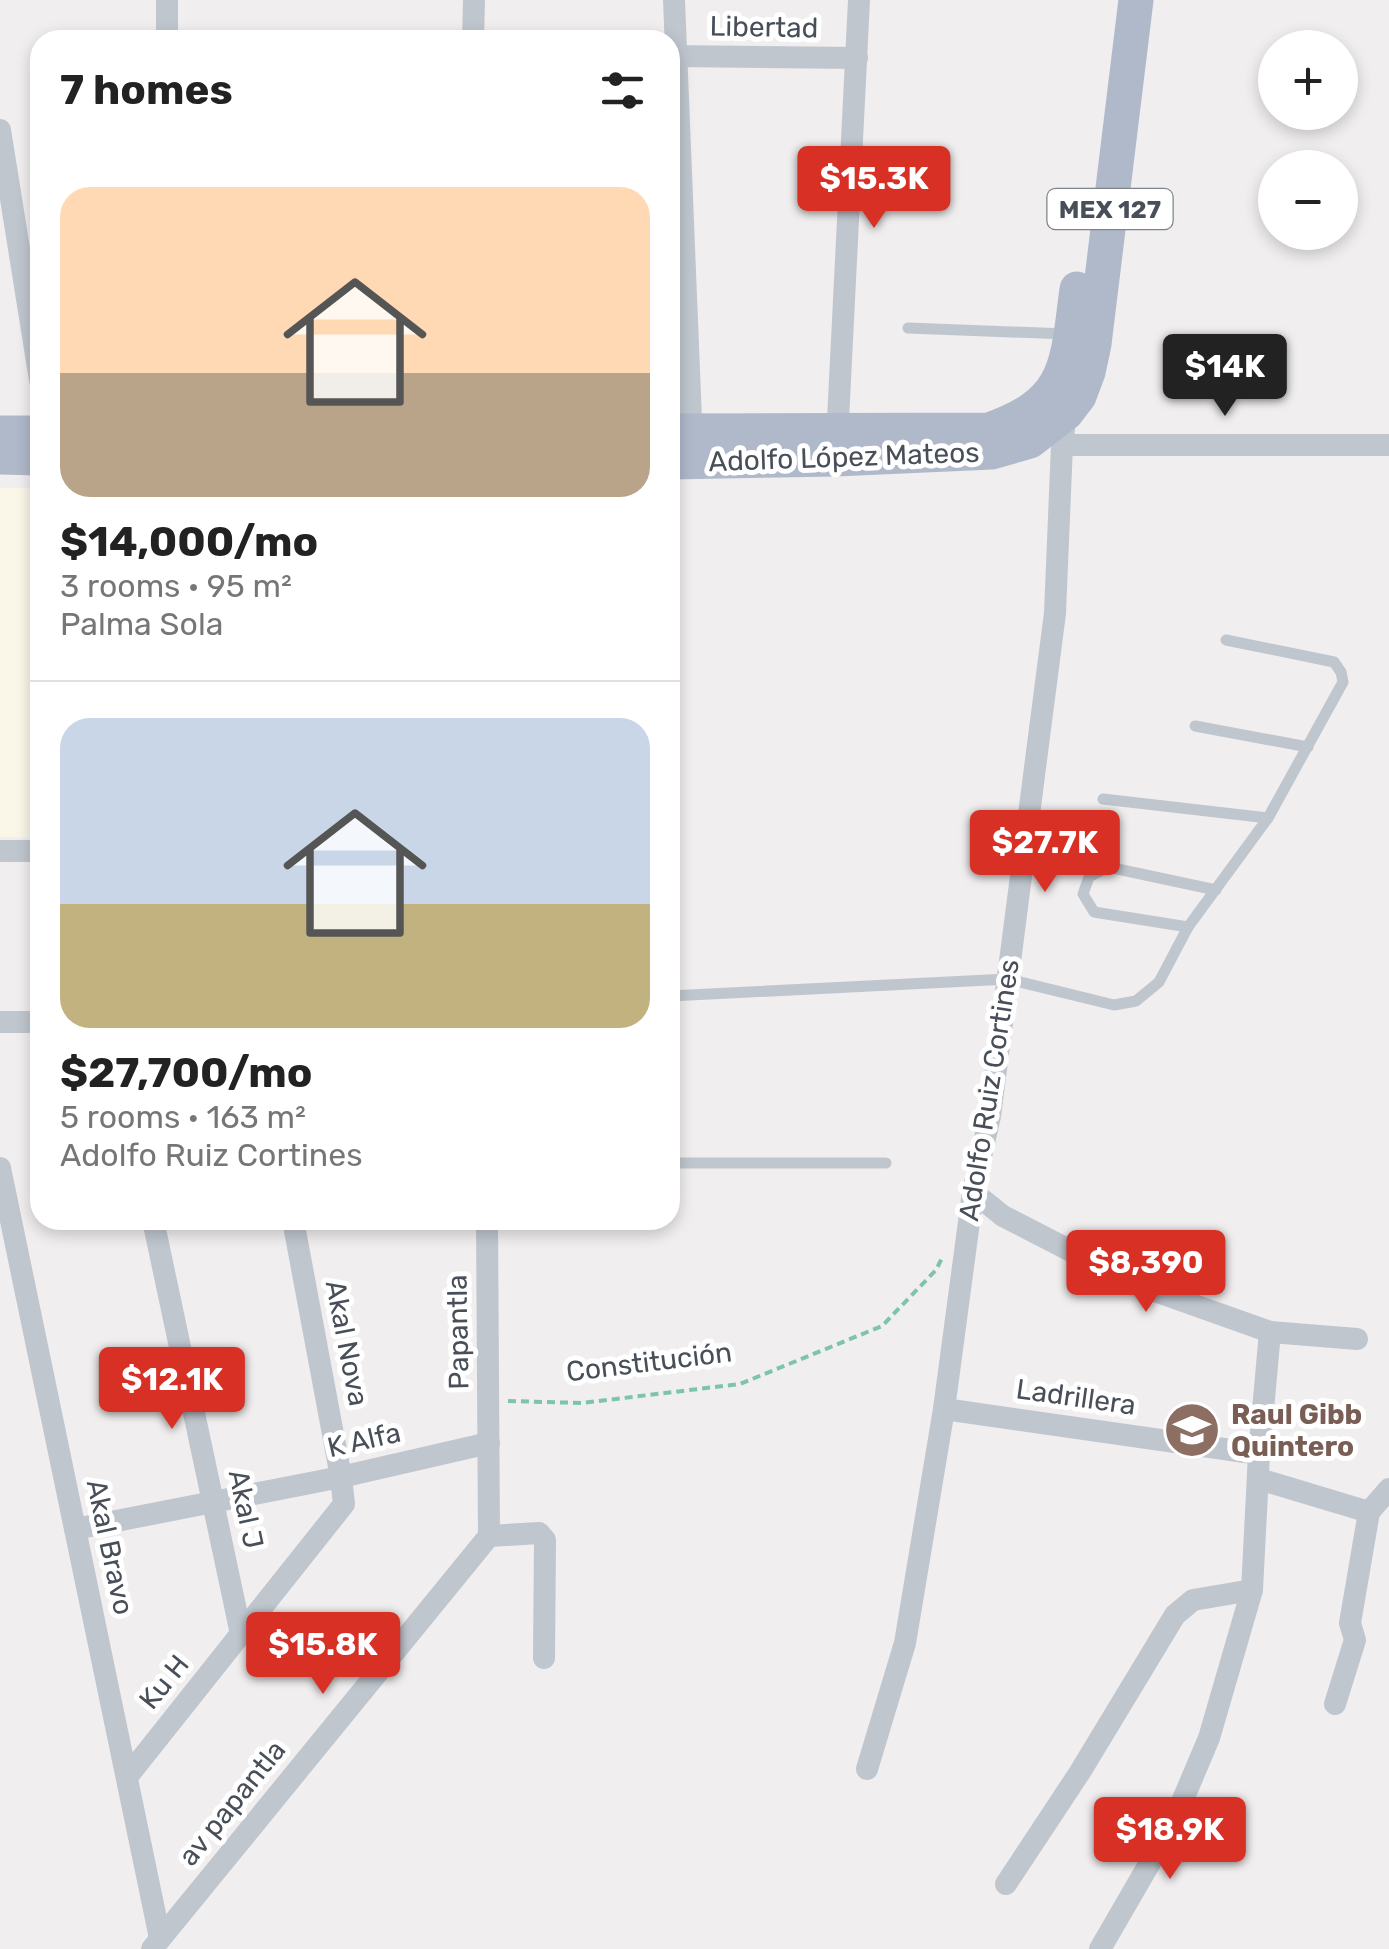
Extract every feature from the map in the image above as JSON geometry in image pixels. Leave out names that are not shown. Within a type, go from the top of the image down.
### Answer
[{"type":"main road","name":"Adolfo Ruiz Cortines","points":[[1061,415],[1115,0]]},
{"type":"main road","name":"Adolfo Ruiz Cortines","points":[[1061,415],[1079,396],[1094,344],[1136,0]]},
{"type":"main road","name":"Adolfo López Mateos","points":[[681,447],[837,444],[989,430],[1034,410],[1061,415]]},
{"type":"main road","points":[[0,432],[30,432]]},
{"type":"main road","points":[[0,458],[30,458]]},
{"type":"street","points":[[167,30],[168,0]]},
{"type":"street","points":[[473,30],[474,0]]},
{"type":"street","points":[[673,30],[674,0]]},
{"type":"street","points":[[837,444],[860,0]]},
{"type":"street","name":"Libertad","points":[[680,56],[857,58]]},
{"type":"street","points":[[0,130],[30,318]]},
{"type":"street","points":[[680,398],[681,447]]},
{"type":"street","points":[[1061,415],[1389,445]]},
{"type":"street","name":"Adolfo Ruiz Cortines","points":[[867,1770],[904,1643],[944,1409],[972,1192],[990,1116],[1055,613],[1061,415]]},
{"type":"street","points":[[0,851],[30,850]]},
{"type":"street","points":[[0,1022],[30,1022]]},
{"type":"street","name":"Akal Bravo","points":[[0,1168],[127,1777],[156,1944]]},
{"type":"street","points":[[972,1192],[1003,1216],[1135,1284],[1270,1332],[1357,1339]]},
{"type":"street","name":"Akal J","points":[[155,1230],[241,1634]]},
{"type":"street","name":"Akal Nova","points":[[295,1230],[341,1477]]},
{"type":"street","name":"Papantla","points":[[487,1230],[489,1442]]},
{"type":"street","points":[[1100,1949],[1174,1823],[1208,1738],[1252,1590],[1270,1332]]},
{"type":"street","name":"Ladrillera","points":[[944,1409],[1259,1454]]},
{"type":"street","points":[[489,1442],[489,1536],[539,1533],[545,1540],[544,1658]]},
{"type":"street","name":"K Alfa","points":[[76,1529],[341,1477],[489,1442]]},
{"type":"street","name":"Ku H","points":[[127,1777],[344,1504],[341,1477]]},
{"type":"street","points":[[1259,1478],[1369,1512]]},
{"type":"street","points":[[1335,1704],[1356,1640],[1350,1623],[1369,1512],[1389,1489]]},
{"type":"street","name":"av papantla","points":[[156,1944],[489,1536]]},
{"type":"street","points":[[1006,1884],[1175,1616],[1192,1600],[1252,1590]]},
{"type":"lane","points":[[908,328],[1071,334]]},
{"type":"lane","points":[[680,996],[1008,979],[1114,1005],[1136,1001],[1159,982],[1188,928],[1268,818],[1342,682],[1334,662],[1226,640]]},
{"type":"lane","points":[[1195,726],[1308,747]]},
{"type":"lane","points":[[1103,798],[1268,818]]},
{"type":"lane","points":[[1188,928],[1094,912],[1083,894],[1089,877],[1108,867],[1216,890]]},
{"type":"lane","points":[[680,1163],[886,1163]]},
{"type":"path","name":"Constitución","points":[[489,1400],[582,1403],[740,1384],[882,1326],[936,1270],[944,1254]]},
{"type":"shaded area","points":[[0,488],[30,488],[30,838],[0,837]]},
{"type":"place","name":"Raul Gibb Quintero","points":[[1192,1430]]}]
